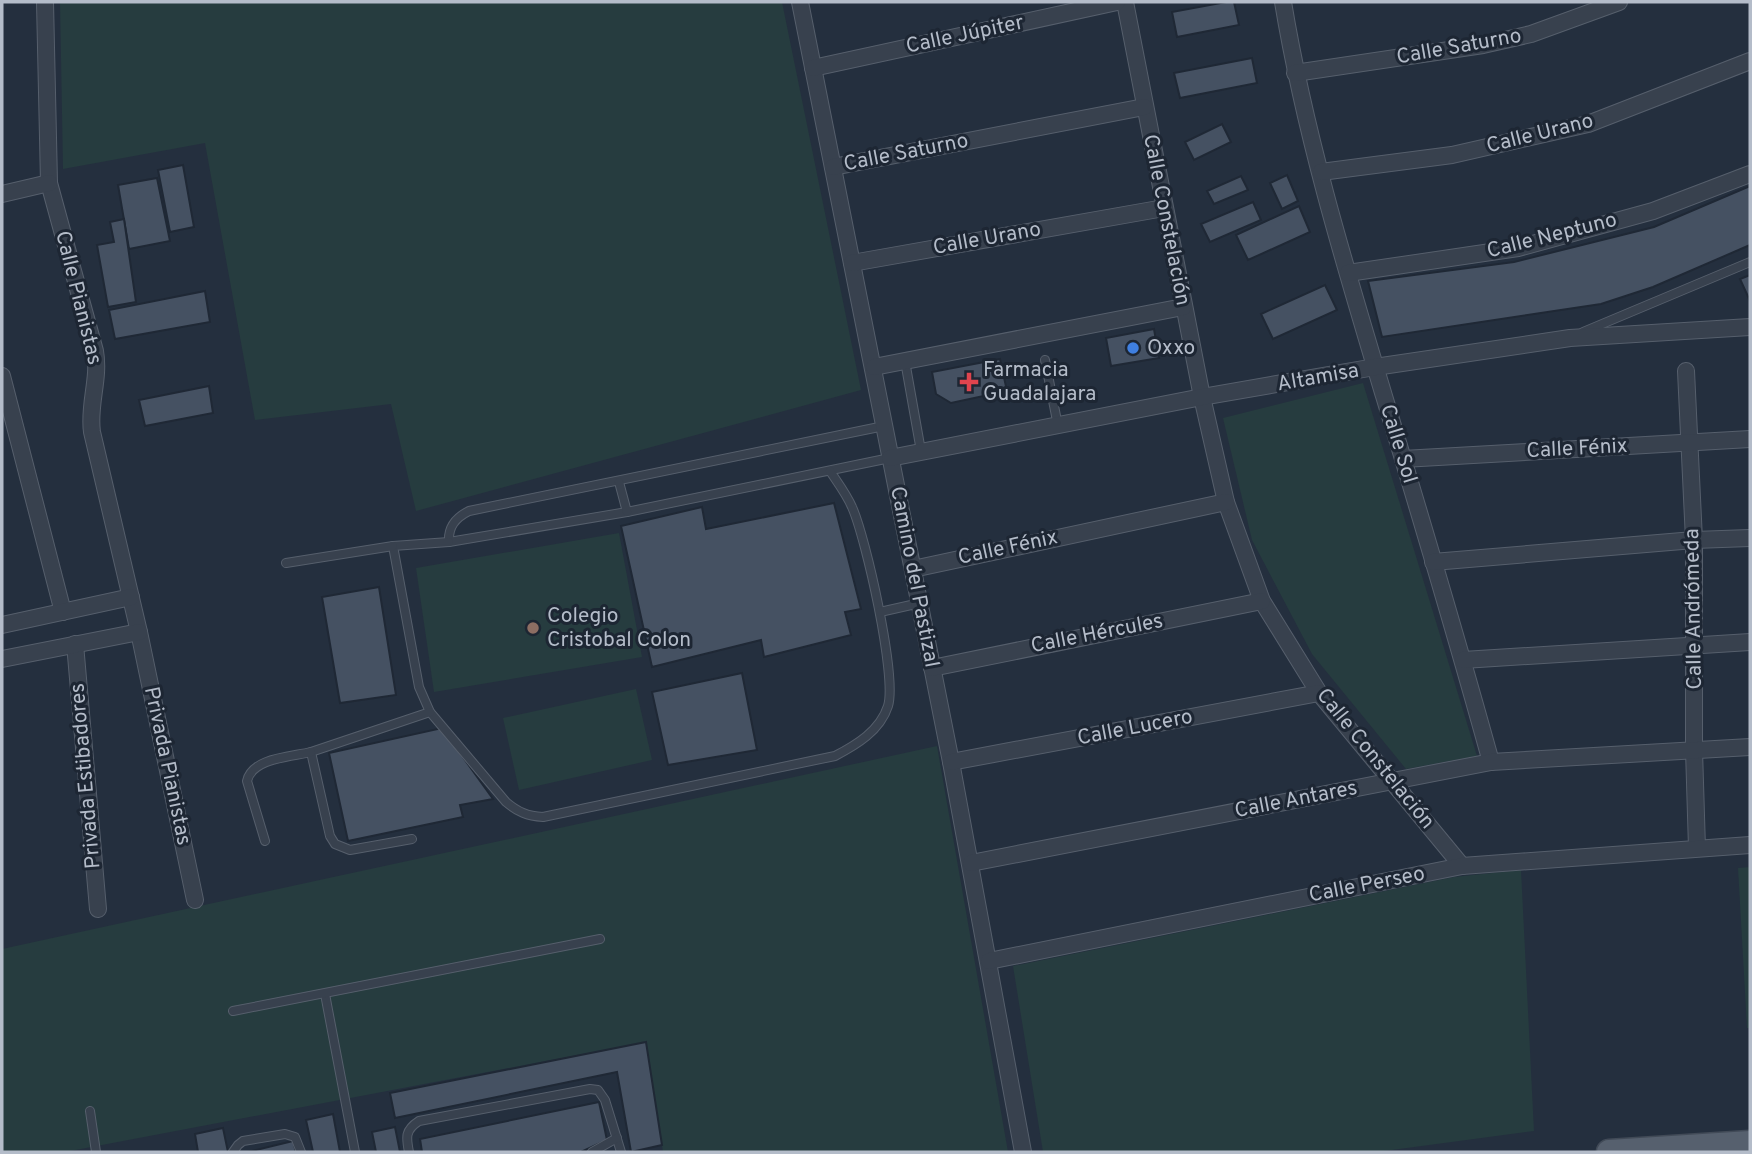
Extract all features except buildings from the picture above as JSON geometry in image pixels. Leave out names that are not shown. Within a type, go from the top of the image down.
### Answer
[{"type":"main road","points":[[1609,1152],[1750,1143]]},
{"type":"street","name":"Calle Pianistas","points":[[45,2],[49,183],[95,351],[97,376],[91,422],[139,632]]},
{"type":"street","name":"Camino del Pastizal","points":[[800,2],[971,863],[1023,1152]]},
{"type":"street","name":"Calle Júpiter","points":[[813,68],[1117,2]]},
{"type":"street","name":"Calle Constelación","points":[[1125,2],[1183,307],[1226,502],[1262,601],[1319,693],[1462,866]]},
{"type":"street","name":"Calle Sol","points":[[1283,2],[1295,73],[1348,274],[1491,762]]},
{"type":"street","name":"Calle Saturno","points":[[1295,73],[1483,45],[1531,34],[1619,2]]},
{"type":"street","name":"Calle Urano","points":[[1321,172],[1452,155],[1588,124],[1750,61]]},
{"type":"street","name":"Calle Saturno","points":[[833,167],[1144,107]]},
{"type":"street","name":"Calle Neptuno","points":[[1348,274],[1518,248],[1653,211],[1750,174]]},
{"type":"street","points":[[2,194],[49,183]]},
{"type":"street","name":"Calle Urano","points":[[852,263],[1164,208]]},
{"type":"street","points":[[874,367],[1183,307]]},
{"type":"street","name":"Altamisa","points":[[890,458],[1202,397],[1376,367],[1570,338],[1750,327]]},
{"type":"street","name":"Calle Andrómeda","points":[[1686,370],[1694,540],[1694,750],[1698,848]]},
{"type":"street","points":[[2,376],[63,612]]},
{"type":"street","name":"Calle Fénix","points":[[1403,459],[1750,439]]},
{"type":"street","name":"Calle Fénix","points":[[912,569],[1226,502]]},
{"type":"street","points":[[1433,562],[1694,540],[1750,538]]},
{"type":"street","points":[[2,625],[131,597]]},
{"type":"street","name":"Calle Hércules","points":[[932,668],[1262,601]]},
{"type":"street","points":[[2,659],[139,632]]},
{"type":"street","name":"Privada Pianistas","points":[[139,632],[195,900]]},
{"type":"street","points":[[1463,660],[1750,642]]},
{"type":"street","name":"Privada Estibadores","points":[[75,644],[98,909]]},
{"type":"street","name":"Calle Lucero","points":[[951,762],[1319,693]]},
{"type":"street","name":"Calle Antares","points":[[971,863],[1491,762],[1750,747]]},
{"type":"street","name":"Calle Perseo","points":[[989,961],[1462,866],[1750,845]]},
{"type":"lane","points":[[1570,338],[1750,262]]},
{"type":"lane","points":[[1045,360],[1058,426]]},
{"type":"lane","points":[[905,361],[922,452]]},
{"type":"lane","points":[[449,542],[448,533],[453,522],[469,511],[884,426]]},
{"type":"lane","points":[[286,563],[393,546],[449,542],[627,512],[890,458]]},
{"type":"lane","points":[[393,546],[419,687],[430,712],[506,802],[530,817],[543,817],[835,756],[858,744],[876,726],[888,706],[890,679],[880,612],[852,507],[830,471]]},
{"type":"lane","points":[[619,482],[627,512]]},
{"type":"lane","points":[[880,612],[920,603]]},
{"type":"lane","points":[[265,841],[247,781],[249,772],[258,765],[311,752],[430,712]]},
{"type":"lane","points":[[311,752],[330,836],[335,844],[350,850],[412,839]]},
{"type":"lane","points":[[233,1011],[600,939]]},
{"type":"lane","points":[[325,994],[355,1152]]},
{"type":"lane","points":[[409,1152],[406,1139],[408,1131],[419,1121],[590,1089],[597,1090],[605,1100],[621,1152]]},
{"type":"lane","points":[[90,1111],[96,1152]]},
{"type":"lane","points":[[233,1152],[243,1141],[285,1134],[295,1137],[301,1152]]},
{"type":"lane","points":[[592,1152],[617,1138]]},
{"type":"green space","points":[[60,2],[782,2],[861,390],[416,511],[391,404],[255,420],[205,143],[63,169]]},
{"type":"green space","points":[[1363,383],[1477,756],[1406,769],[1312,654],[1252,540],[1223,418]]},
{"type":"green space","points":[[619,533],[642,657],[434,692],[416,568]]},
{"type":"green space","points":[[636,689],[652,760],[519,790],[503,718]]},
{"type":"green space","points":[[937,746],[1008,1152],[663,1152],[646,1042],[65,1152],[2,1152],[2,949]]},
{"type":"green space","points":[[1750,867],[1750,1028],[1747,1028],[1738,868]]},
{"type":"green space","points":[[1521,870],[1534,1131],[1377,1152],[1043,1152],[1013,966],[1454,877]]},
{"type":"place","name":"Oxxo","points":[[1133,348]]},
{"type":"place","name":"Farmacia Guadalajara","points":[[969,382]]},
{"type":"place","name":"Colegio Cristobal Colon","points":[[533,628]]}]
